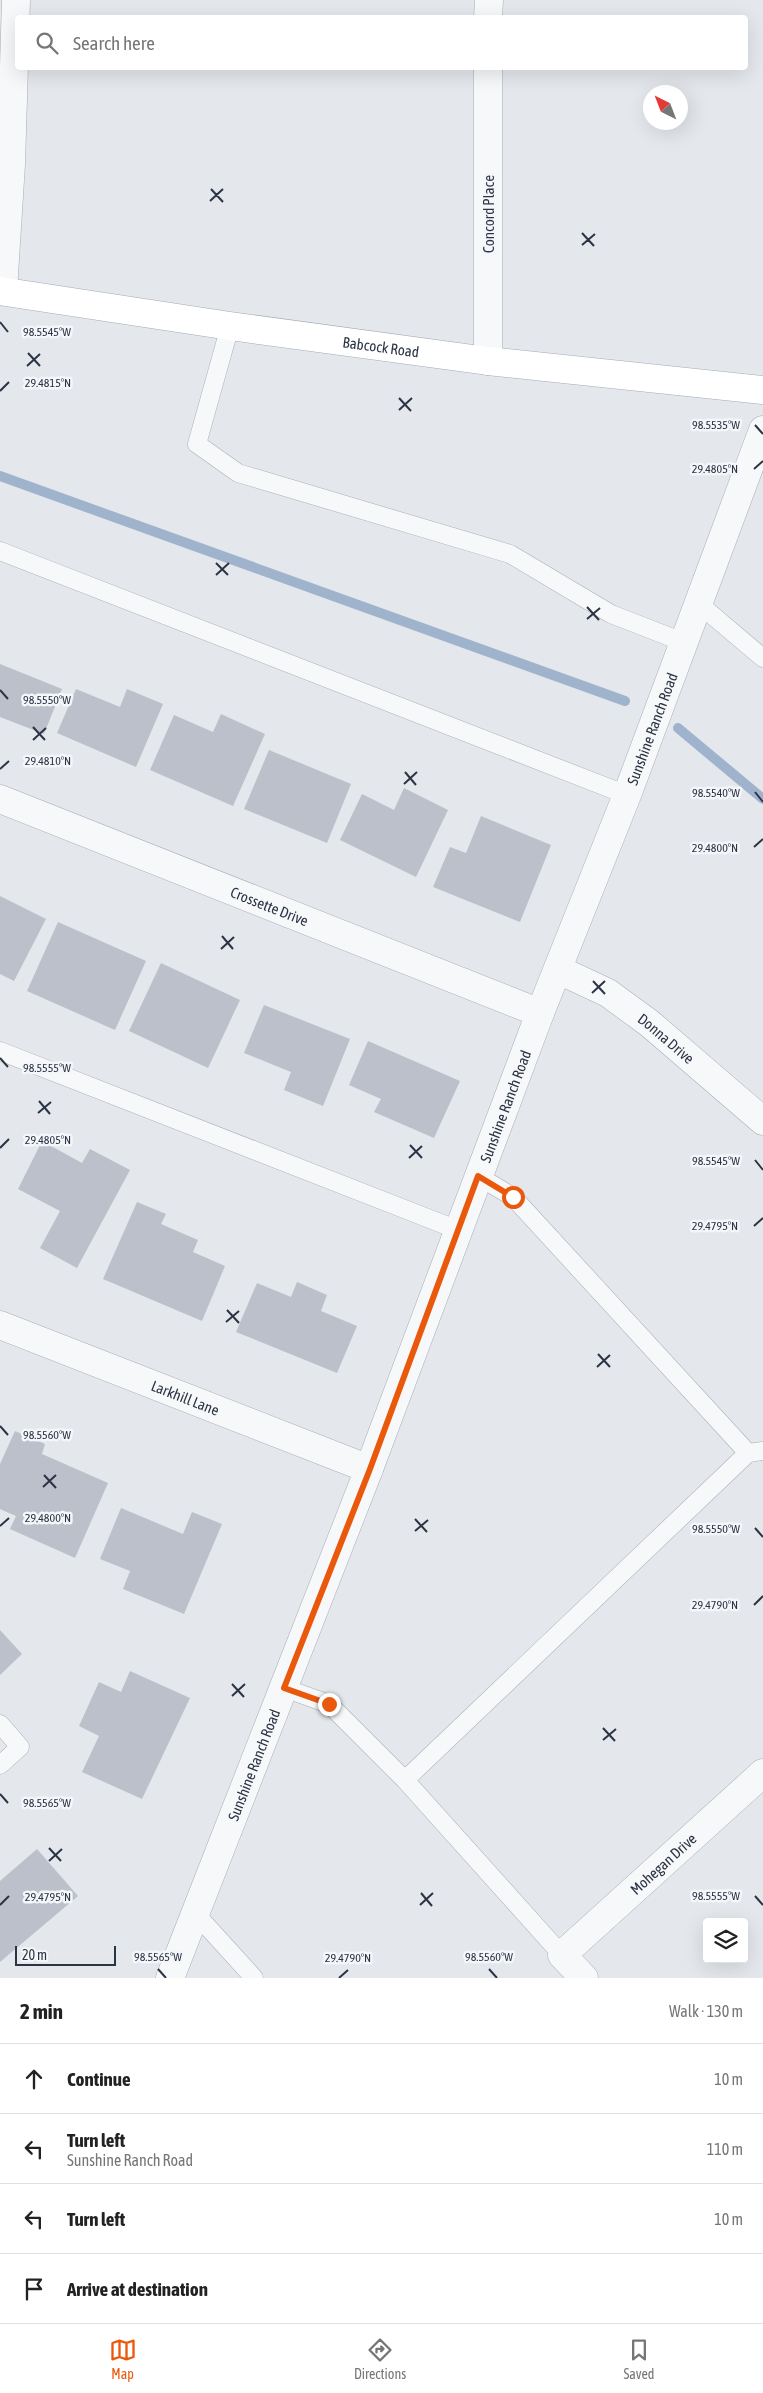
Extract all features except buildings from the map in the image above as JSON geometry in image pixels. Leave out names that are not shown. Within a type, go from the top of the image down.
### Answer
[{"type":"main road","name":"Babcock Road","points":[[1,291],[230,326],[488,360],[763,390]]},
{"type":"street","points":[[16,0],[16,15]]},
{"type":"street","points":[[488,15],[489,0]]},
{"type":"street","points":[[1,291],[11,164],[15,33]]},
{"type":"street","name":"Concord Place","points":[[488,70],[488,360]]},
{"type":"street","name":"Sunshine Ranch Road","points":[[170,1978],[370,1469],[478,1176],[540,1013],[559,970],[627,795],[763,430]]},
{"type":"street","name":"Crossette Drive","points":[[0,799],[540,1013]]},
{"type":"street","name":"Donna Drive","points":[[559,970],[608,993],[649,1023],[763,1121]]},
{"type":"street","name":"Larkhill Lane","points":[[0,1325],[370,1469]]},
{"type":"street","name":"Mohegan Drive","points":[[562,1955],[763,1773]]},
{"type":"street","points":[[562,1955],[584,1978]]},
{"type":"lane","points":[[230,326],[198,444],[238,473],[510,554],[611,614],[683,642]]},
{"type":"lane","points":[[0,551],[627,795]]},
{"type":"lane","points":[[699,604],[763,658]]},
{"type":"lane","points":[[0,1051],[458,1230]]},
{"type":"lane","points":[[405,1780],[755,1452],[513,1197],[478,1176]]},
{"type":"lane","points":[[284,1688],[329,1704],[405,1780],[562,1955]]},
{"type":"lane","points":[[0,1724],[20,1747],[0,1765]]},
{"type":"lane","points":[[195,1913],[254,1978]]},
{"type":"waterway","points":[[0,476],[625,701]]},
{"type":"waterway","points":[[678,728],[763,799]]},
{"type":"route","points":[[329,1704],[284,1688],[370,1469],[478,1176],[513,1197]]}]
